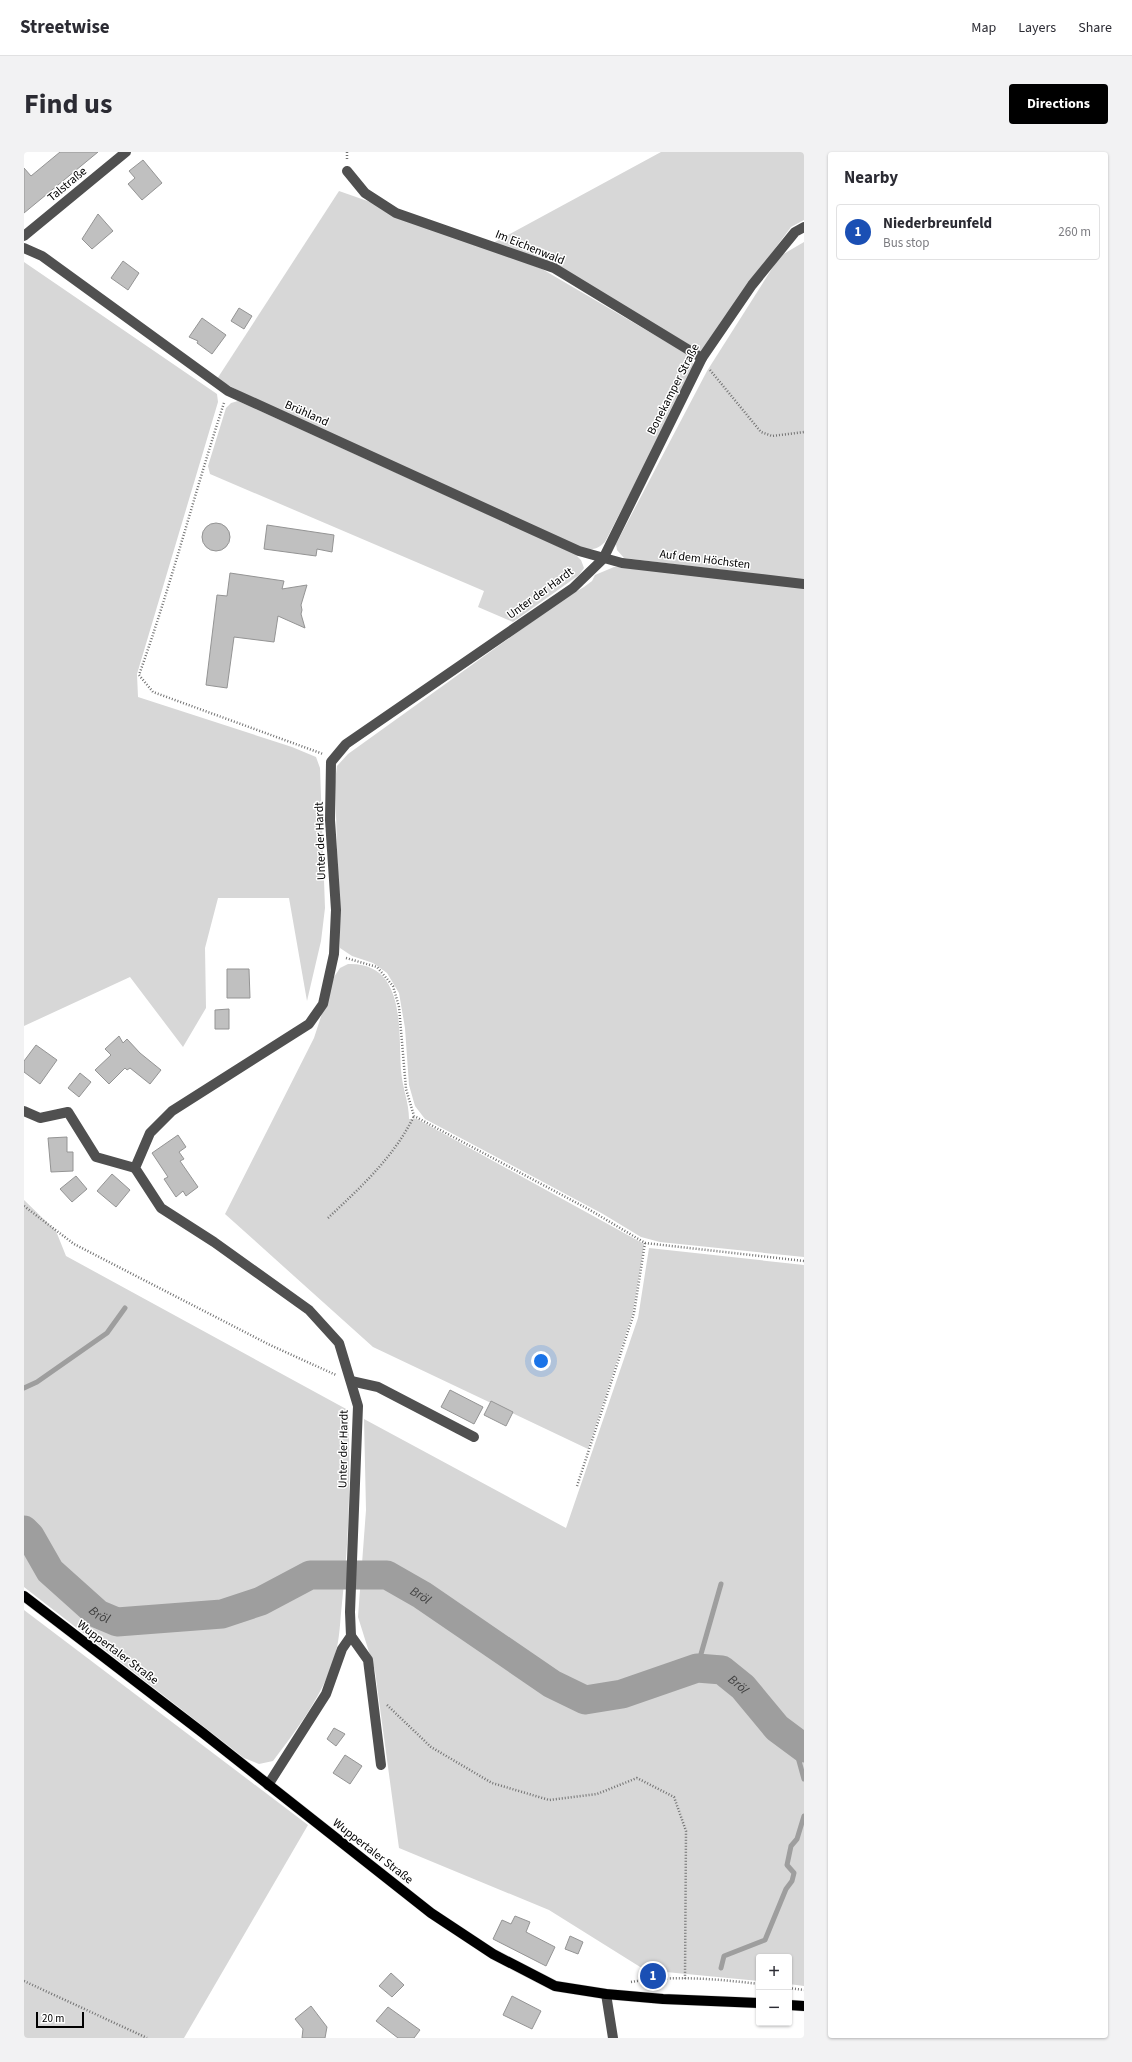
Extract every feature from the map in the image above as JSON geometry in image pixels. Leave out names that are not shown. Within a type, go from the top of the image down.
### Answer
[{"type":"main road","name":"Wuppertaler Straße","points":[[24,1596],[431,1913],[493,1954],[555,1986],[606,1994],[663,1999],[756,2002]]},
{"type":"main road","points":[[792,2005],[804,2006]]},
{"type":"street","name":"Talstraße","points":[[24,236],[126,152]]},
{"type":"street","name":"Im Eichenwald","points":[[347,171],[365,193],[396,213],[554,268],[619,309],[702,358]]},
{"type":"street","name":"Bonekamper Straße","points":[[603,559],[702,358],[752,285],[795,232],[804,227]]},
{"type":"street","name":"Brühland","points":[[24,248],[42,256],[228,391],[579,551],[603,559]]},
{"type":"street","name":"Auf dem Höchsten","points":[[603,559],[622,563],[804,584]]},
{"type":"street","name":"Unter der Hardt","points":[[351,1636],[350,1612],[358,1406],[339,1343],[309,1310],[214,1242],[161,1208],[135,1168],[150,1133],[172,1112],[309,1024],[323,1004],[334,954],[336,910],[330,820],[331,762],[334,758],[352,740],[573,588],[603,559]]},
{"type":"street","points":[[24,1111],[40,1118],[68,1112],[96,1157],[135,1168]]},
{"type":"street","points":[[351,1382],[378,1388],[474,1437]]},
{"type":"street","points":[[268,1785],[326,1694],[342,1648],[351,1636],[368,1660],[381,1765]]},
{"type":"street","points":[[606,1994],[613,2038]]},
{"type":"path","points":[[702,358],[721,385],[761,432],[772,436],[804,432]]},
{"type":"path","points":[[228,391],[201,471],[158,623],[139,675],[153,692],[334,758]]},
{"type":"path","points":[[328,1218],[378,1170],[405,1136],[414,1116],[406,1089],[399,1007],[393,986],[377,968],[334,954]]},
{"type":"path","points":[[414,1116],[590,1210],[645,1243],[804,1261]]},
{"type":"path","points":[[24,1206],[74,1244],[270,1345],[351,1382]]},
{"type":"path","points":[[578,1486],[634,1313],[645,1243]]},
{"type":"path","points":[[372,1691],[431,1747],[492,1783],[549,1800],[597,1794],[637,1778],[674,1797],[686,1831],[685,1979]]},
{"type":"path","points":[[625,1983],[658,1978],[727,1980],[756,1984]]},
{"type":"path","points":[[24,1981],[147,2038]]},
{"type":"path","points":[[792,1988],[804,1990]]},
{"type":"shaded area","points":[[661,152],[804,152],[804,220],[791,227],[720,323],[702,352],[571,276],[493,243]]},
{"type":"shaded area","points":[[339,191],[542,269],[690,357],[693,364],[690,376],[605,542],[602,545],[594,549],[581,548],[250,397],[217,379]]},
{"type":"shaded area","points":[[804,242],[804,580],[624,558],[617,550],[616,544],[707,371],[780,256]]},
{"type":"shaded area","points":[[24,262],[217,394],[218,402],[137,674],[138,697],[292,747],[316,757],[320,768],[325,908],[321,941],[307,1001],[289,898],[218,898],[205,948],[206,1008],[183,1047],[130,977],[24,1026]]},
{"type":"shaded area","points":[[238,401],[575,554],[581,560],[584,568],[579,575],[513,622],[478,607],[484,591],[210,474],[208,466],[226,408],[231,403]]},
{"type":"shaded area","points":[[614,567],[804,587],[804,1257],[660,1242],[641,1237],[603,1214],[425,1119],[415,1106],[409,1085],[405,1028],[399,993],[387,973],[373,963],[352,956],[340,948],[335,782],[337,766],[348,754],[565,598],[584,587],[592,581],[595,575]]},
{"type":"shaded area","points":[[348,964],[367,966],[381,974],[390,987],[396,1002],[402,1076],[409,1119],[417,1119],[644,1244],[633,1312],[588,1449],[373,1347],[225,1214],[314,1038],[334,977],[340,968]]},
{"type":"shaded area","points":[[24,1200],[56,1231],[66,1256],[348,1410],[348,1531],[337,1649],[324,1683],[309,1711],[273,1761],[259,1764],[244,1758],[24,1587]]},
{"type":"shaded area","points":[[649,1248],[804,1265],[804,1986],[792,1984],[792,1954],[756,1954],[756,1981],[645,1970],[549,1910],[399,1848],[375,1671],[358,1617],[366,1510],[364,1419],[566,1528],[638,1318]]},
{"type":"shaded area","points":[[24,1610],[308,1825],[184,2038],[24,2038]]},
{"type":"building","points":[[60,152],[98,152],[24,213],[24,168],[31,176]]},
{"type":"building","points":[[143,160],[162,183],[142,200],[128,184],[135,178],[129,171]]},
{"type":"building","points":[[98,214],[113,231],[92,249],[82,239]]},
{"type":"building","points":[[123,261],[139,273],[128,290],[111,278]]},
{"type":"building","points":[[239,308],[252,316],[244,329],[231,321]]},
{"type":"building","points":[[202,318],[226,335],[212,354],[197,343],[198,341],[189,337]]},
{"type":"building","points":[[216,523],[226,527],[230,537],[226,547],[216,551],[206,547],[202,537],[206,527]]},
{"type":"building","points":[[267,525],[334,535],[332,552],[317,549],[316,556],[264,549]]},
{"type":"building","points":[[230,573],[284,581],[282,589],[307,585],[301,605],[301,614],[305,628],[278,616],[274,642],[234,637],[227,688],[206,685],[217,595],[227,596]]},
{"type":"building","points":[[227,969],[249,969],[250,998],[227,998]]},
{"type":"building","points":[[229,1009],[229,1029],[215,1029],[215,1010]]},
{"type":"building","points":[[119,1036],[123,1043],[127,1039],[140,1053],[161,1070],[150,1084],[130,1068],[127,1070],[125,1068],[109,1084],[95,1070],[111,1055],[105,1049]]},
{"type":"building","points":[[36,1045],[57,1060],[40,1084],[24,1072],[24,1061]]},
{"type":"building","points":[[80,1073],[91,1082],[79,1097],[68,1088]]},
{"type":"building","points":[[178,1135],[186,1147],[179,1152],[184,1159],[180,1161],[198,1187],[186,1196],[183,1191],[176,1197],[164,1179],[168,1177],[152,1153]]},
{"type":"building","points":[[67,1137],[67,1152],[73,1152],[73,1171],[51,1172],[48,1138]]},
{"type":"building","points":[[112,1174],[130,1190],[116,1207],[97,1191]]},
{"type":"building","points":[[76,1176],[87,1189],[72,1202],[60,1189]]},
{"type":"building","points":[[450,1390],[483,1407],[474,1424],[441,1407]]},
{"type":"building","points":[[491,1401],[513,1412],[506,1426],[484,1415]]},
{"type":"building","points":[[334,1728],[345,1734],[336,1746],[327,1739]]},
{"type":"building","points":[[345,1755],[362,1766],[350,1784],[333,1773]]},
{"type":"building","points":[[515,1916],[530,1922],[526,1932],[555,1947],[546,1966],[493,1939],[502,1920],[511,1924]]},
{"type":"building","points":[[570,1936],[583,1942],[578,1954],[565,1949]]},
{"type":"building","points":[[391,1973],[404,1985],[392,1997],[379,1986]]},
{"type":"building","points":[[512,1996],[541,2011],[532,2029],[503,2015]]},
{"type":"building","points":[[311,2006],[327,2027],[325,2038],[302,2038],[303,2029],[295,2019]]},
{"type":"building","points":[[388,2007],[420,2030],[414,2038],[398,2038],[376,2021]]},
{"type":"waterway","points":[[24,1388],[37,1382],[107,1333],[125,1308]]},
{"type":"waterway","name":"Bröl","points":[[24,1530],[30,1536],[50,1571],[98,1614],[117,1622],[222,1614],[261,1601],[310,1575],[387,1575],[422,1595],[552,1684],[585,1700],[622,1694],[697,1668],[722,1670],[743,1687],[777,1728],[804,1748]]},
{"type":"waterway","points":[[697,1668],[721,1584]]},
{"type":"waterway","points":[[793,1739],[804,1779]]},
{"type":"waterway","points":[[721,1968],[724,1956],[765,1940],[786,1889],[792,1881],[794,1873],[787,1865],[791,1846],[797,1839],[804,1816]]},
{"type":"place","name":"Niederbreunfeld","points":[[653,1976]]}]
